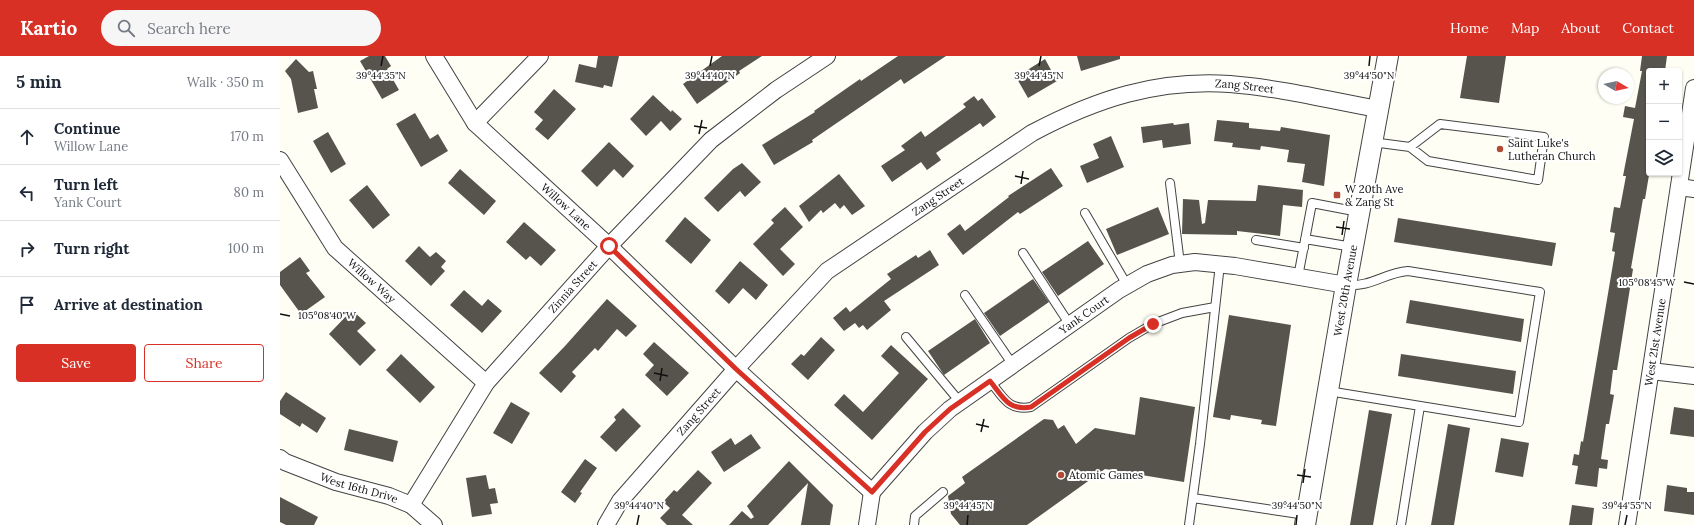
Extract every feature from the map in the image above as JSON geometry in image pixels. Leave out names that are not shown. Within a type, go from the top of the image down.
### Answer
[{"type":"street","name":"Willow Lane","points":[[434,56],[475,123],[609,246],[736,369],[872,492]]},
{"type":"street","points":[[475,123],[540,56]]},
{"type":"street","name":"Zinnia Street","points":[[410,506],[486,383],[609,246],[711,140],[776,90],[827,56]]},
{"type":"street","name":"West 20th Avenue","points":[[1306,520],[1346,285],[1388,56]]},
{"type":"street","name":"Zang Street","points":[[606,525],[620,501],[736,369],[827,271],[1032,132],[1065,115],[1088,106],[1143,90],[1166,86],[1230,84],[1275,90],[1378,109]]},
{"type":"street","name":"West 21st Avenue","points":[[1627,525],[1651,371],[1687,188],[1694,88]]},
{"type":"street","name":"Willow Way","points":[[280,160],[335,248],[486,383]]},
{"type":"street","name":"Yank Court","points":[[872,492],[925,432],[950,409],[1127,285],[1147,274],[1172,265],[1194,262],[1220,264],[1346,285]]},
{"type":"street","points":[[1651,371],[1694,376]]},
{"type":"street","name":"West 16th Drive","points":[[280,458],[285,462],[336,482],[390,496],[410,506],[434,525]]},
{"type":"street","points":[[867,525],[872,492]]},
{"type":"lane","points":[[1372,142],[1410,147],[1428,161],[1538,180],[1544,137],[1440,124],[1410,147]]},
{"type":"lane","points":[[1170,183],[1180,264]]},
{"type":"lane","points":[[1298,277],[1312,203],[1359,212]]},
{"type":"lane","points":[[1085,213],[1127,285]]},
{"type":"lane","points":[[1305,239],[1353,247]]},
{"type":"lane","points":[[1256,240],[1304,248]]},
{"type":"lane","points":[[1023,253],[1070,325]]},
{"type":"lane","points":[[1188,525],[1200,444],[1220,264]]},
{"type":"lane","points":[[1328,391],[1519,422],[1540,292],[1408,271],[1396,272],[1364,285],[1346,285]]},
{"type":"lane","points":[[965,295],[1013,365]]},
{"type":"lane","points":[[990,381],[1008,403],[1016,408],[1031,407],[1129,338],[1153,324],[1182,312],[1215,307]]},
{"type":"lane","points":[[906,337],[960,402]]},
{"type":"lane","points":[[1400,525],[1420,406]]},
{"type":"lane","points":[[914,525],[915,516],[943,492]]},
{"type":"lane","points":[[1193,498],[1306,520]]},
{"type":"building","points":[[369,56],[385,56],[391,66],[387,69],[399,90],[382,99],[360,61]]},
{"type":"building","points":[[598,56],[619,56],[612,87],[604,85],[603,88],[575,82],[579,64],[596,68]]},
{"type":"building","points":[[722,56],[762,56],[739,71],[740,73],[697,104],[683,84]]},
{"type":"building","points":[[898,56],[946,56],[904,84],[901,79],[812,140],[813,142],[774,165],[762,145],[815,112],[814,111],[860,79],[861,81]]},
{"type":"building","points":[[1077,56],[1120,56],[1120,59],[1081,71]]},
{"type":"building","points":[[1467,56],[1506,56],[1499,103],[1460,98]]},
{"type":"building","points":[[1642,56],[1667,56],[1665,68],[1646,68],[1646,176],[1649,176],[1645,199],[1643,199],[1631,268],[1633,269],[1617,370],[1613,370],[1610,394],[1614,395],[1609,424],[1606,424],[1601,459],[1608,460],[1607,469],[1599,468],[1597,487],[1575,484],[1578,466],[1572,465],[1574,454],[1579,455],[1581,441],[1583,442],[1615,252],[1612,251],[1615,233],[1610,232],[1614,207],[1620,208],[1626,176],[1623,176],[1634,119],[1623,117],[1625,106],[1635,108],[1642,71],[1640,71]]},
{"type":"building","points":[[296,59],[309,72],[313,71],[317,89],[314,89],[318,108],[298,113],[291,79],[285,71]]},
{"type":"building","points":[[1045,59],[1057,81],[1028,98],[1016,77]]},
{"type":"building","points":[[554,89],[576,109],[548,140],[535,129],[543,120],[534,112]]},
{"type":"building","points":[[653,95],[671,112],[672,110],[682,119],[670,131],[661,121],[646,136],[630,119]]},
{"type":"building","points":[[974,96],[978,101],[982,98],[996,117],[983,127],[980,123],[936,153],[941,160],[927,170],[921,162],[892,182],[881,166],[905,150],[901,146],[921,131],[925,137],[966,107],[963,104]]},
{"type":"building","points":[[415,113],[430,139],[438,134],[448,151],[421,167],[396,124]]},
{"type":"building","points":[[1217,120],[1249,123],[1249,128],[1280,131],[1281,127],[1330,135],[1324,186],[1302,182],[1305,164],[1287,162],[1289,150],[1261,146],[1260,150],[1232,147],[1233,143],[1214,141]]},
{"type":"building","points":[[1173,123],[1174,125],[1189,123],[1191,144],[1163,148],[1162,140],[1143,143],[1141,127]]},
{"type":"building","points":[[328,132],[346,164],[331,173],[313,141]]},
{"type":"building","points":[[1111,136],[1124,167],[1087,183],[1080,166],[1099,158],[1093,144]]},
{"type":"building","points":[[609,142],[634,166],[623,178],[614,169],[597,187],[581,171]]},
{"type":"building","points":[[742,163],[761,182],[745,197],[740,191],[718,212],[704,198],[733,169]]},
{"type":"building","points":[[1051,168],[1063,186],[1020,214],[1018,212],[963,255],[947,234],[960,224],[965,231],[1009,197],[1008,196]]},
{"type":"building","points":[[460,169],[496,201],[484,215],[448,183]]},
{"type":"building","points":[[839,174],[865,206],[852,215],[844,205],[840,209],[835,203],[823,213],[821,210],[809,222],[799,206]]},
{"type":"building","points":[[367,185],[390,215],[373,229],[349,200]]},
{"type":"building","points":[[1258,185],[1303,190],[1302,207],[1283,205],[1280,236],[1237,231],[1237,235],[1182,234],[1183,199],[1199,200],[1202,224],[1205,223],[1208,200],[1256,201]]},
{"type":"building","points":[[785,207],[803,227],[780,249],[795,264],[783,276],[753,244],[774,223],[771,220]]},
{"type":"building","points":[[1158,207],[1169,234],[1117,255],[1106,229]]},
{"type":"building","points":[[685,217],[711,240],[691,264],[665,241]]},
{"type":"building","points":[[1398,218],[1556,243],[1552,266],[1394,242]]},
{"type":"building","points":[[524,222],[556,250],[541,266],[530,256],[526,260],[506,242]]},
{"type":"building","points":[[1088,241],[1104,264],[1058,296],[1042,272]]},
{"type":"building","points":[[419,246],[430,257],[436,252],[446,261],[441,267],[445,271],[431,286],[405,261]]},
{"type":"building","points":[[930,250],[939,265],[884,301],[891,310],[867,330],[863,325],[859,328],[855,323],[844,331],[833,318],[846,307],[850,312],[891,279],[887,274],[916,255],[918,258]]},
{"type":"building","points":[[300,257],[310,271],[306,273],[325,297],[301,314],[280,285],[280,272]]},
{"type":"building","points":[[740,261],[768,285],[756,300],[743,288],[729,304],[715,291]]},
{"type":"building","points":[[1033,279],[1049,302],[1000,336],[984,313]]},
{"type":"building","points":[[464,290],[482,306],[488,299],[502,311],[482,333],[450,305]]},
{"type":"building","points":[[607,299],[637,326],[626,337],[617,329],[598,351],[595,348],[572,372],[576,376],[561,393],[539,373]]},
{"type":"building","points":[[1410,300],[1524,319],[1521,342],[1406,323]]},
{"type":"building","points":[[352,310],[366,323],[357,331],[376,350],[360,366],[329,334]]},
{"type":"building","points":[[1229,315],[1291,325],[1276,426],[1261,424],[1262,420],[1231,415],[1230,420],[1213,417]]},
{"type":"building","points":[[975,319],[990,343],[944,375],[928,351]]},
{"type":"building","points":[[821,337],[835,350],[808,380],[791,364],[801,354],[804,356]]},
{"type":"building","points":[[654,342],[689,373],[667,396],[645,375],[654,365],[643,354]]},
{"type":"building","points":[[891,345],[928,379],[872,440],[834,405],[844,394],[863,412],[899,373],[881,356]]},
{"type":"building","points":[[401,354],[435,387],[420,403],[386,370]]},
{"type":"building","points":[[1401,354],[1516,371],[1513,394],[1398,376]]},
{"type":"building","points":[[286,392],[326,418],[317,433],[302,423],[300,427],[280,414],[280,401]]},
{"type":"building","points":[[1140,397],[1195,407],[1184,482],[1105,469],[1027,525],[960,525],[951,514],[948,496],[965,483],[962,477],[1044,419],[1053,420],[1058,429],[1064,425],[1076,444],[1095,428],[1135,435]]},
{"type":"building","points":[[511,402],[530,413],[512,444],[493,433]]},
{"type":"building","points":[[1674,407],[1694,410],[1694,437],[1670,434]]},
{"type":"building","points":[[623,408],[641,426],[616,452],[600,437],[616,420],[614,417]]},
{"type":"building","points":[[1369,410],[1392,414],[1373,525],[1350,525]]},
{"type":"building","points":[[1448,424],[1470,428],[1454,525],[1431,525]]},
{"type":"building","points":[[349,429],[398,441],[393,462],[344,450]]},
{"type":"building","points":[[751,434],[761,448],[724,472],[711,452],[731,438],[735,445]]},
{"type":"building","points":[[1501,438],[1529,443],[1523,477],[1495,472]]},
{"type":"building","points":[[585,459],[597,468],[580,492],[582,493],[575,503],[561,492]]},
{"type":"building","points":[[789,461],[833,505],[830,525],[801,525],[808,483],[768,525],[729,525],[742,511],[751,519],[754,517],[747,506]]},
{"type":"building","points":[[698,470],[712,483],[682,515],[693,525],[667,525],[660,518],[670,508],[663,502],[674,490],[677,492]]},
{"type":"building","points":[[486,475],[489,489],[495,488],[498,503],[490,504],[492,514],[472,517],[466,478]]},
{"type":"building","points":[[1667,485],[1687,488],[1687,492],[1694,492],[1694,515],[1664,511]]},
{"type":"building","points":[[280,497],[318,517],[314,525],[286,525],[280,522]]},
{"type":"building","points":[[1572,505],[1594,508],[1592,525],[1569,525]]},
{"type":"place","name":"Saint Luke's Lutheran Church","points":[[1500,149]]},
{"type":"place","name":"W 20th Ave & Zang St","points":[[1337,195]]},
{"type":"place","name":"Atomic Games","points":[[1061,475]]},
{"type":"route","points":[[609,246],[736,369],[872,492],[925,432],[950,409],[990,381],[1008,403],[1016,408],[1031,407],[1129,338],[1153,324]]}]
